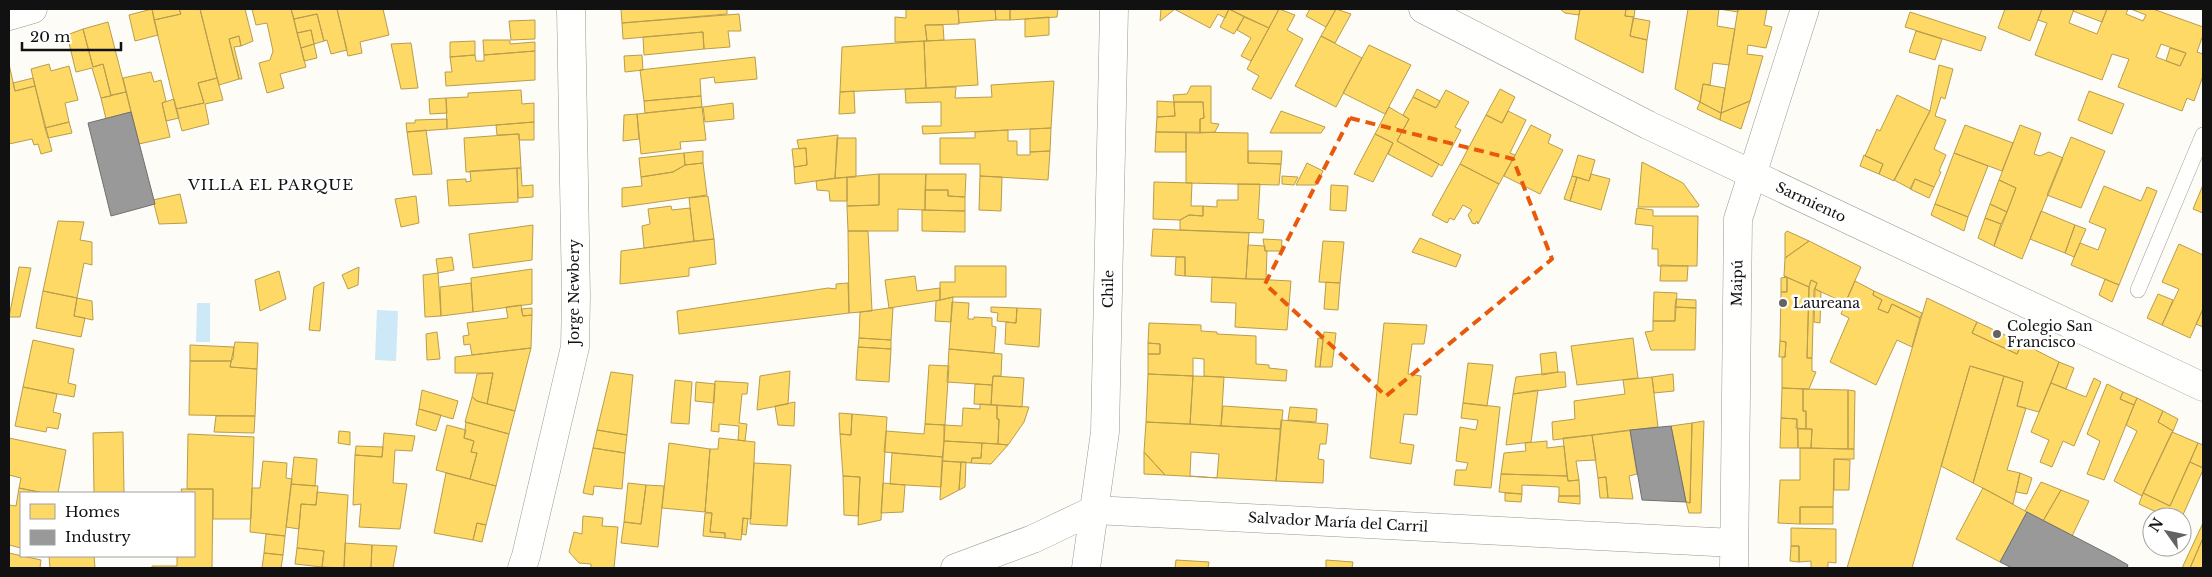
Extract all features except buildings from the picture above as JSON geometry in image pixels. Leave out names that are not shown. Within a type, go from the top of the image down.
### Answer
[{"type":"street","points":[[9,16],[33,9]]},
{"type":"street","name":"Jorge Newbery","points":[[522,568],[547,472],[574,347],[576,297],[571,9]]},
{"type":"street","name":"Chile","points":[[1086,568],[1105,432],[1114,9]]},
{"type":"street","name":"Sarmiento","points":[[1424,9],[1648,125],[2203,387]]},
{"type":"street","name":"Maipú","points":[[1734,556],[1738,219],[1806,9]]},
{"type":"street","name":"Salvador María del Carril","points":[[955,568],[1033,539],[1094,510],[1734,556]]},
{"type":"lane","points":[[2138,290],[2203,135]]},
{"type":"highlighted area","points":[[1350,118],[1513,159],[1552,259],[1386,396],[1265,284]]},
{"type":"water","points":[[197,303],[210,303],[210,342],[196,342]]},
{"type":"water","points":[[377,310],[398,311],[396,361],[375,360]]},
{"type":"place","name":"Laureana","points":[[1783,303]]},
{"type":"place","name":"Colegio San Francisco","points":[[1997,334]]},
{"type":"district","name":"VILLA EL PARQUE","points":[[271,184]]}]
